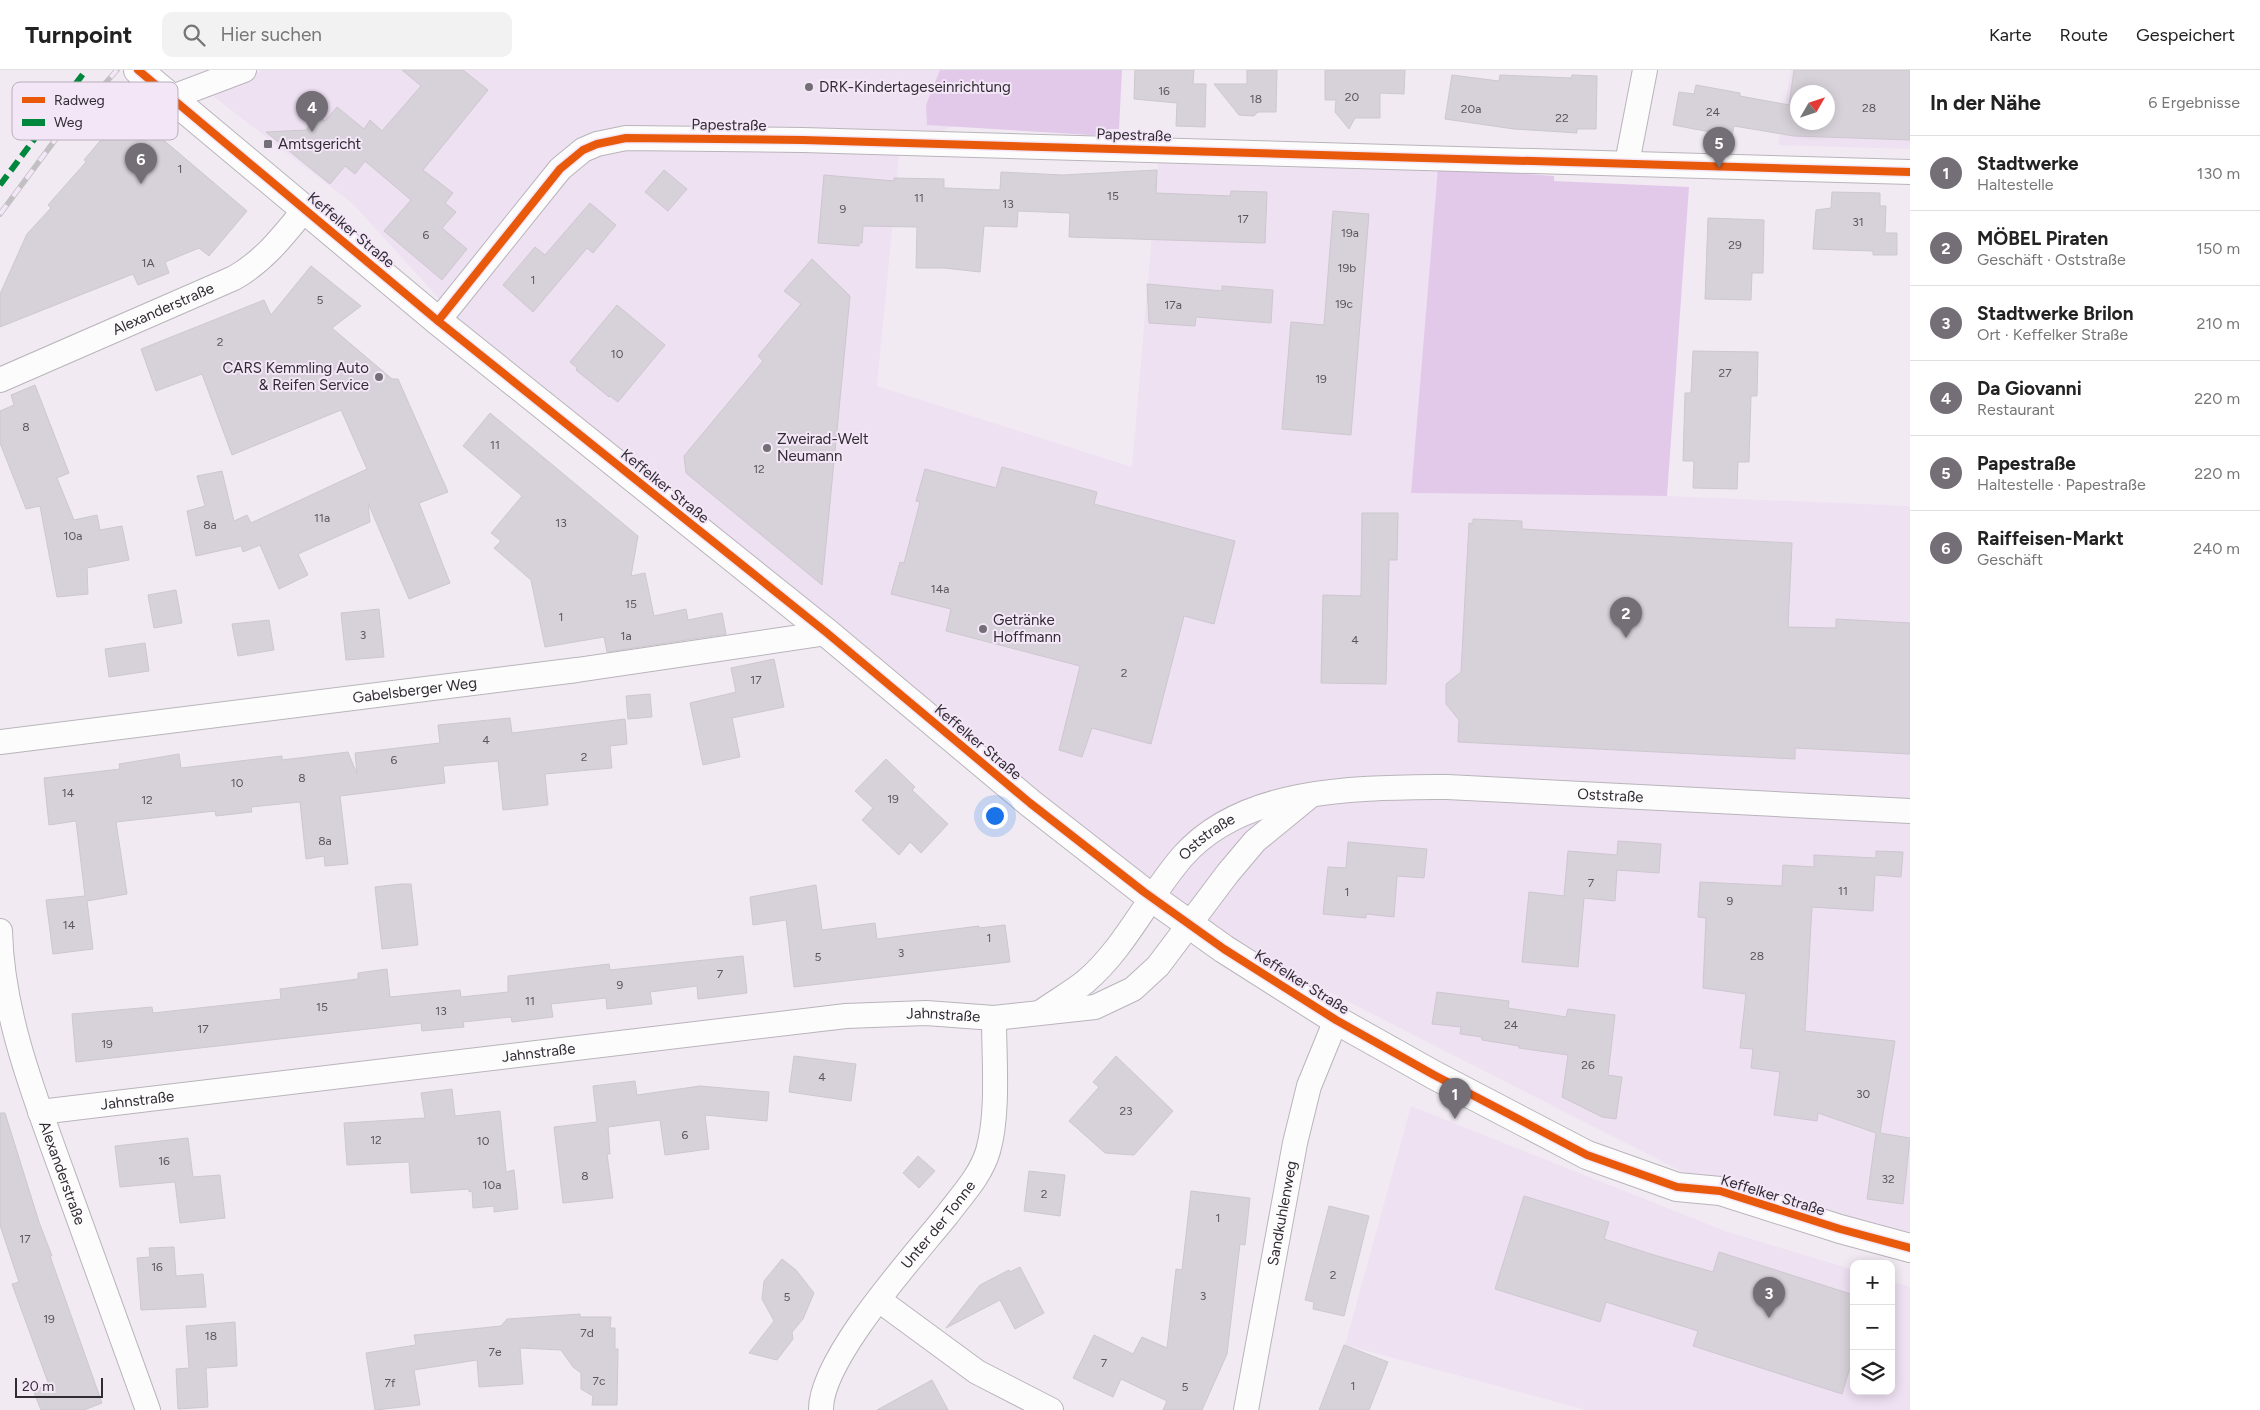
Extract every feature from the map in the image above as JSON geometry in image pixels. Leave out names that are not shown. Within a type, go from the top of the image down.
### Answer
[{"type":"street","name":"Keffelker Straße","points":[[138,70],[152,82]]},
{"type":"street","points":[[178,95],[244,70]]},
{"type":"street","points":[[1627,163],[1645,70]]},
{"type":"street","name":"Keffelker Straße","points":[[178,105],[438,320],[827,634],[1030,804],[1224,950],[1336,1020],[1434,1075],[1588,1155],[1677,1187],[1720,1191],[1840,1230],[1910,1248]]},
{"type":"street","name":"Papestraße","points":[[438,320],[560,169],[584,150],[597,144],[619,139],[803,140],[1627,163],[1719,168],[1910,172]]},
{"type":"street","name":"Alexanderstraße","points":[[0,380],[209,291],[240,275],[257,264],[269,252],[305,209]]},
{"type":"street","name":"Gabelsberger Weg","points":[[0,742],[577,670],[827,634]]},
{"type":"street","name":"Oststraße","points":[[1153,898],[1182,857],[1208,832],[1241,814],[1273,803],[1370,788],[1446,787],[1910,811]]},
{"type":"street","name":"Oststraße","points":[[1190,925],[1228,873],[1255,841],[1310,796]]},
{"type":"street","name":"Jahnstraße","points":[[1040,1013],[1085,981],[1119,944],[1153,898]]},
{"type":"street","name":"Jahnstraße","points":[[40,1112],[846,1016],[926,1013],[994,1018],[1094,1007],[1133,989],[1158,966],[1190,925]]},
{"type":"street","name":"Alexanderstraße","points":[[0,931],[7,994],[40,1112],[148,1410]]},
{"type":"street","name":"Unter der Tonne","points":[[820,1410],[826,1382],[836,1360],[879,1300],[972,1183],[988,1152],[993,1123],[994,1018]]},
{"type":"street","name":"Sandkuhlenweg","points":[[1246,1410],[1294,1143],[1308,1086],[1336,1020]]},
{"type":"street","points":[[879,1300],[977,1372],[1051,1410]]},
{"type":"shaded area","points":[[264,70],[940,70],[926,104],[928,125],[952,126],[899,157],[877,386],[1132,467],[1158,163],[1298,168],[1299,165],[1438,167],[1411,493],[1667,496],[1910,506],[1910,1248],[1720,1191],[1184,918],[494,359],[353,204],[204,89]]},
{"type":"shaded area","points":[[940,70],[1122,70],[1119,129],[1109,129],[1107,136],[927,125],[926,105]]},
{"type":"shaded area","points":[[1791,70],[1910,70],[1910,149],[1778,145]]},
{"type":"shaded area","points":[[1438,167],[1554,176],[1554,181],[1689,187],[1667,496],[1411,493]]},
{"type":"shaded area","points":[[1411,1106],[1725,1231],[1850,1269],[1850,1395],[1895,1395],[1895,1282],[1910,1287],[1910,1410],[1586,1410],[1345,1345]]},
{"type":"building","points":[[402,70],[463,70],[488,90],[423,170],[453,193],[445,203],[456,212],[442,228],[467,249],[442,280],[384,231],[411,200],[365,161],[355,174],[345,166],[330,184],[266,132],[306,130],[318,116],[325,121],[337,107],[364,129],[370,120],[382,131],[421,86]]},
{"type":"building","points":[[1135,70],[1194,70],[1193,84],[1206,84],[1205,127],[1176,126],[1177,103],[1134,99]]},
{"type":"building","points":[[1247,70],[1277,70],[1276,112],[1258,112],[1254,116],[1239,115],[1214,84],[1247,84]]},
{"type":"building","points":[[1325,70],[1405,70],[1404,94],[1380,93],[1380,118],[1355,118],[1349,129],[1335,112],[1336,100],[1325,100]]},
{"type":"building","points":[[1794,70],[1910,70],[1910,140],[1794,136],[1734,126],[1732,136],[1673,125],[1679,92],[1694,94],[1696,85],[1740,93],[1740,96],[1789,105],[1790,98],[1790,130],[1835,130],[1835,85],[1792,85]]},
{"type":"building","points":[[1452,75],[1499,81],[1500,75],[1571,78],[1572,75],[1597,76],[1596,129],[1577,129],[1577,133],[1514,129],[1445,119]]},
{"type":"building","points":[[101,140],[163,140],[247,211],[209,256],[199,248],[165,262],[169,273],[138,285],[133,274],[0,327],[0,294],[27,234],[51,208],[48,205],[86,162],[84,160]]},
{"type":"building","points":[[664,170],[687,189],[668,211],[645,192]]},
{"type":"building","points":[[1157,170],[1156,193],[1230,196],[1231,191],[1267,192],[1265,243],[1069,237],[1070,213],[1018,211],[1017,227],[984,226],[980,272],[944,268],[916,268],[917,227],[863,226],[862,243],[859,243],[859,246],[818,243],[824,175],[894,181],[894,178],[944,179],[944,188],[1000,190],[1001,172],[1062,175]]},
{"type":"building","points":[[1832,192],[1880,193],[1880,206],[1886,206],[1885,233],[1897,233],[1897,255],[1873,255],[1873,251],[1813,249],[1816,210],[1831,208]]},
{"type":"building","points":[[590,203],[616,225],[593,253],[587,248],[533,312],[503,285],[535,247],[545,255]]},
{"type":"building","points":[[1333,211],[1369,214],[1351,435],[1282,429],[1291,322],[1324,325]]},
{"type":"building","points":[[1708,218],[1764,220],[1763,273],[1752,273],[1751,300],[1705,299]]},
{"type":"building","points":[[812,259],[850,296],[822,585],[686,473],[684,456],[763,361],[758,356],[801,304],[784,291]]},
{"type":"building","points":[[311,266],[361,306],[332,328],[392,379],[398,379],[448,492],[419,503],[450,583],[409,599],[368,503],[370,522],[298,554],[308,575],[279,589],[260,545],[243,552],[241,546],[196,556],[187,511],[205,506],[197,476],[222,471],[234,521],[247,515],[251,523],[367,469],[341,410],[232,455],[202,374],[156,391],[141,349],[264,300],[271,315]]},
{"type":"building","points":[[1147,284],[1222,291],[1222,286],[1273,290],[1271,323],[1196,317],[1195,326],[1149,323]]},
{"type":"building","points":[[617,305],[665,345],[618,402],[576,370],[577,368],[570,362]]},
{"type":"building","points":[[1693,351],[1758,352],[1757,396],[1751,396],[1749,462],[1738,462],[1737,489],[1693,488],[1694,461],[1683,461],[1685,393],[1691,393]]},
{"type":"building","points":[[35,385],[69,473],[57,478],[74,520],[97,515],[100,530],[122,526],[129,560],[87,568],[88,594],[57,597],[40,506],[26,509],[0,443],[0,411],[14,405],[11,395]]},
{"type":"building","points":[[490,413],[638,536],[631,576],[645,573],[654,616],[686,609],[688,620],[722,613],[726,634],[607,652],[604,637],[545,647],[531,580],[494,548],[501,541],[491,533],[522,496],[463,446]]},
{"type":"building","points":[[1002,467],[1097,492],[1094,504],[1235,541],[1214,624],[1184,616],[1151,744],[1092,728],[1082,757],[1059,750],[1080,666],[946,631],[951,609],[891,594],[900,562],[904,563],[920,502],[916,501],[925,469],[996,488]]},
{"type":"building","points":[[1362,513],[1398,513],[1397,560],[1389,560],[1386,684],[1321,683],[1323,595],[1361,596]]},
{"type":"building","points":[[1473,519],[1522,521],[1522,529],[1792,543],[1788,627],[1836,628],[1836,619],[1910,623],[1910,754],[1795,748],[1795,759],[1458,742],[1459,720],[1446,704],[1446,684],[1461,672],[1469,523],[1473,524]]},
{"type":"building","points":[[176,590],[182,623],[154,628],[148,595]]},
{"type":"building","points":[[379,609],[384,657],[346,660],[341,613]]},
{"type":"building","points":[[269,620],[274,650],[238,656],[232,624]]},
{"type":"building","points":[[145,643],[149,671],[109,677],[105,649]]},
{"type":"building","points":[[774,659],[784,707],[732,718],[740,757],[703,765],[690,703],[736,692],[731,668]]},
{"type":"building","points":[[650,694],[652,717],[628,719],[626,696]]},
{"type":"building","points":[[510,718],[512,733],[625,719],[627,744],[610,746],[612,768],[545,774],[548,805],[503,810],[498,761],[443,766],[445,783],[340,796],[348,864],[325,866],[324,856],[306,859],[300,802],[251,807],[252,812],[216,816],[215,811],[116,822],[127,894],[87,901],[93,949],[53,954],[46,900],[85,896],[76,821],[49,825],[44,778],[120,769],[119,764],[179,754],[181,768],[282,756],[282,760],[348,752],[357,774],[355,753],[440,743],[438,725]]},
{"type":"building","points":[[886,759],[915,787],[912,790],[948,824],[921,853],[910,842],[899,855],[862,820],[873,808],[855,791]]},
{"type":"building","points":[[1618,841],[1661,844],[1659,873],[1617,870],[1615,901],[1584,898],[1578,967],[1522,962],[1529,892],[1564,896],[1568,851],[1617,855]]},
{"type":"building","points":[[1348,842],[1427,849],[1424,878],[1397,876],[1394,917],[1366,914],[1366,918],[1323,914],[1328,867],[1346,868]]},
{"type":"building","points":[[1876,851],[1903,852],[1901,877],[1875,875],[1873,911],[1812,907],[1805,1031],[1895,1041],[1880,1133],[1910,1138],[1903,1204],[1867,1199],[1876,1133],[1818,1113],[1817,1121],[1774,1115],[1780,1072],[1751,1068],[1753,1049],[1740,1048],[1746,994],[1703,988],[1706,918],[1698,917],[1700,882],[1782,886],[1783,865],[1814,867],[1814,855],[1876,858]]},
{"type":"building","points":[[411,884],[418,945],[382,949],[375,887]]},
{"type":"building","points":[[816,885],[822,930],[875,923],[877,939],[979,926],[979,928],[1005,925],[1010,962],[794,987],[786,920],[753,925],[750,897]]},
{"type":"building","points":[[743,956],[747,993],[698,999],[697,986],[650,992],[652,1004],[607,1009],[606,998],[551,1004],[553,1017],[512,1022],[511,1017],[463,1022],[464,1027],[422,1031],[421,1023],[76,1062],[72,1014],[152,1007],[153,1013],[281,999],[280,989],[358,979],[358,973],[387,969],[390,997],[460,990],[461,997],[508,992],[508,976],[609,964],[610,970]]},
{"type":"building","points":[[1437,992],[1509,1001],[1508,1008],[1566,1017],[1568,1009],[1615,1015],[1608,1075],[1622,1077],[1616,1119],[1602,1117],[1562,1097],[1568,1055],[1519,1048],[1519,1046],[1482,1040],[1482,1037],[1460,1034],[1461,1027],[1432,1024]]},
{"type":"building","points":[[794,1056],[856,1064],[851,1101],[789,1092]]},
{"type":"building","points":[[1116,1056],[1173,1111],[1134,1155],[1105,1153],[1069,1121],[1099,1087],[1093,1082]]},
{"type":"building","points":[[635,1081],[637,1095],[700,1086],[769,1092],[767,1121],[705,1115],[709,1149],[665,1155],[660,1120],[608,1127],[610,1154],[607,1154],[613,1198],[563,1203],[554,1127],[597,1122],[593,1086]]},
{"type":"building","points":[[452,1089],[455,1116],[500,1111],[506,1172],[514,1170],[518,1209],[494,1212],[494,1206],[473,1208],[472,1191],[469,1192],[469,1189],[411,1193],[409,1162],[347,1165],[344,1123],[425,1118],[421,1093]]},
{"type":"building","points":[[0,1113],[5,1113],[39,1222],[52,1256],[50,1256],[102,1403],[84,1410],[41,1410],[33,1390],[49,1385],[12,1284],[19,1282],[0,1225]]},
{"type":"building","points":[[188,1138],[193,1177],[220,1175],[225,1218],[180,1223],[175,1182],[120,1187],[115,1146]]},
{"type":"building","points":[[918,1156],[935,1171],[919,1188],[903,1173]]},
{"type":"building","points":[[1029,1171],[1065,1175],[1060,1216],[1024,1211]]},
{"type":"building","points":[[1191,1191],[1250,1198],[1245,1245],[1240,1244],[1227,1354],[1202,1410],[1163,1410],[1167,1401],[1121,1379],[1113,1397],[1073,1378],[1094,1335],[1133,1354],[1142,1337],[1167,1348],[1176,1269],[1182,1270]]},
{"type":"building","points":[[1524,1196],[1609,1222],[1604,1239],[1654,1255],[1713,1272],[1719,1252],[1850,1294],[1850,1367],[1842,1394],[1693,1346],[1698,1331],[1606,1302],[1600,1322],[1495,1289]]},
{"type":"building","points":[[1329,1206],[1369,1216],[1344,1316],[1313,1309],[1314,1302],[1305,1300]]},
{"type":"building","points":[[174,1247],[176,1276],[203,1274],[206,1307],[141,1310],[137,1258],[150,1257],[149,1248]]},
{"type":"building","points":[[782,1259],[796,1270],[814,1293],[803,1319],[792,1332],[793,1339],[777,1360],[749,1353],[774,1321],[762,1299],[764,1281]]},
{"type":"building","points":[[1020,1267],[1044,1313],[1015,1329],[1000,1300],[946,1328],[980,1285],[1009,1270],[1010,1272]]},
{"type":"building","points":[[580,1314],[580,1317],[611,1317],[610,1328],[615,1328],[615,1349],[618,1349],[617,1405],[592,1405],[593,1396],[581,1389],[581,1373],[573,1367],[561,1350],[520,1348],[523,1384],[479,1387],[477,1360],[414,1370],[420,1405],[375,1410],[366,1353],[416,1345],[414,1335],[501,1326],[507,1319]]},
{"type":"building","points":[[235,1322],[237,1366],[206,1368],[208,1407],[178,1409],[176,1369],[189,1368],[186,1326]]},
{"type":"building","points":[[1344,1345],[1388,1362],[1369,1410],[1319,1410]]},
{"type":"building","points":[[932,1380],[948,1410],[877,1410]]},
{"type":"railway","points":[[106,82],[117,70]]},
{"type":"railway","points":[[0,214],[55,140]]},
{"type":"marked path","points":[[77,82],[86,70]]},
{"type":"marked path","points":[[0,185],[34,140]]},
{"type":"cycle path","points":[[138,70],[152,82]]},
{"type":"cycle path","points":[[178,103],[438,321],[827,633],[1030,803],[1144,892],[1224,949],[1336,1020],[1434,1075],[1587,1155],[1677,1187],[1720,1191],[1840,1229],[1910,1248]]},
{"type":"cycle path","points":[[438,321],[560,169],[583,150],[597,144],[626,138],[803,140],[1910,172]]},
{"type":"place","name":"DRK-Kindertageseinrichtung","points":[[809,87]]},
{"type":"place","name":"Da Giovanni","points":[[312,132]]},
{"type":"place","name":"Amtsgericht","points":[[268,144]]},
{"type":"place","name":"Papestraße","points":[[1719,168]]},
{"type":"place","name":"Raiffeisen-Markt","points":[[141,184]]},
{"type":"place","name":"CARS Kemmling Auto & Reifen Service","points":[[379,377]]},
{"type":"place","name":"Zweirad-Welt Neumann","points":[[767,448]]},
{"type":"place","name":"Getränke Hoffmann","points":[[983,629]]},
{"type":"place","name":"MÖBEL Piraten","points":[[1626,638]]},
{"type":"place","name":"Stadtwerke","points":[[1455,1119]]},
{"type":"place","name":"Stadtwerke Brilon","points":[[1769,1318]]}]
